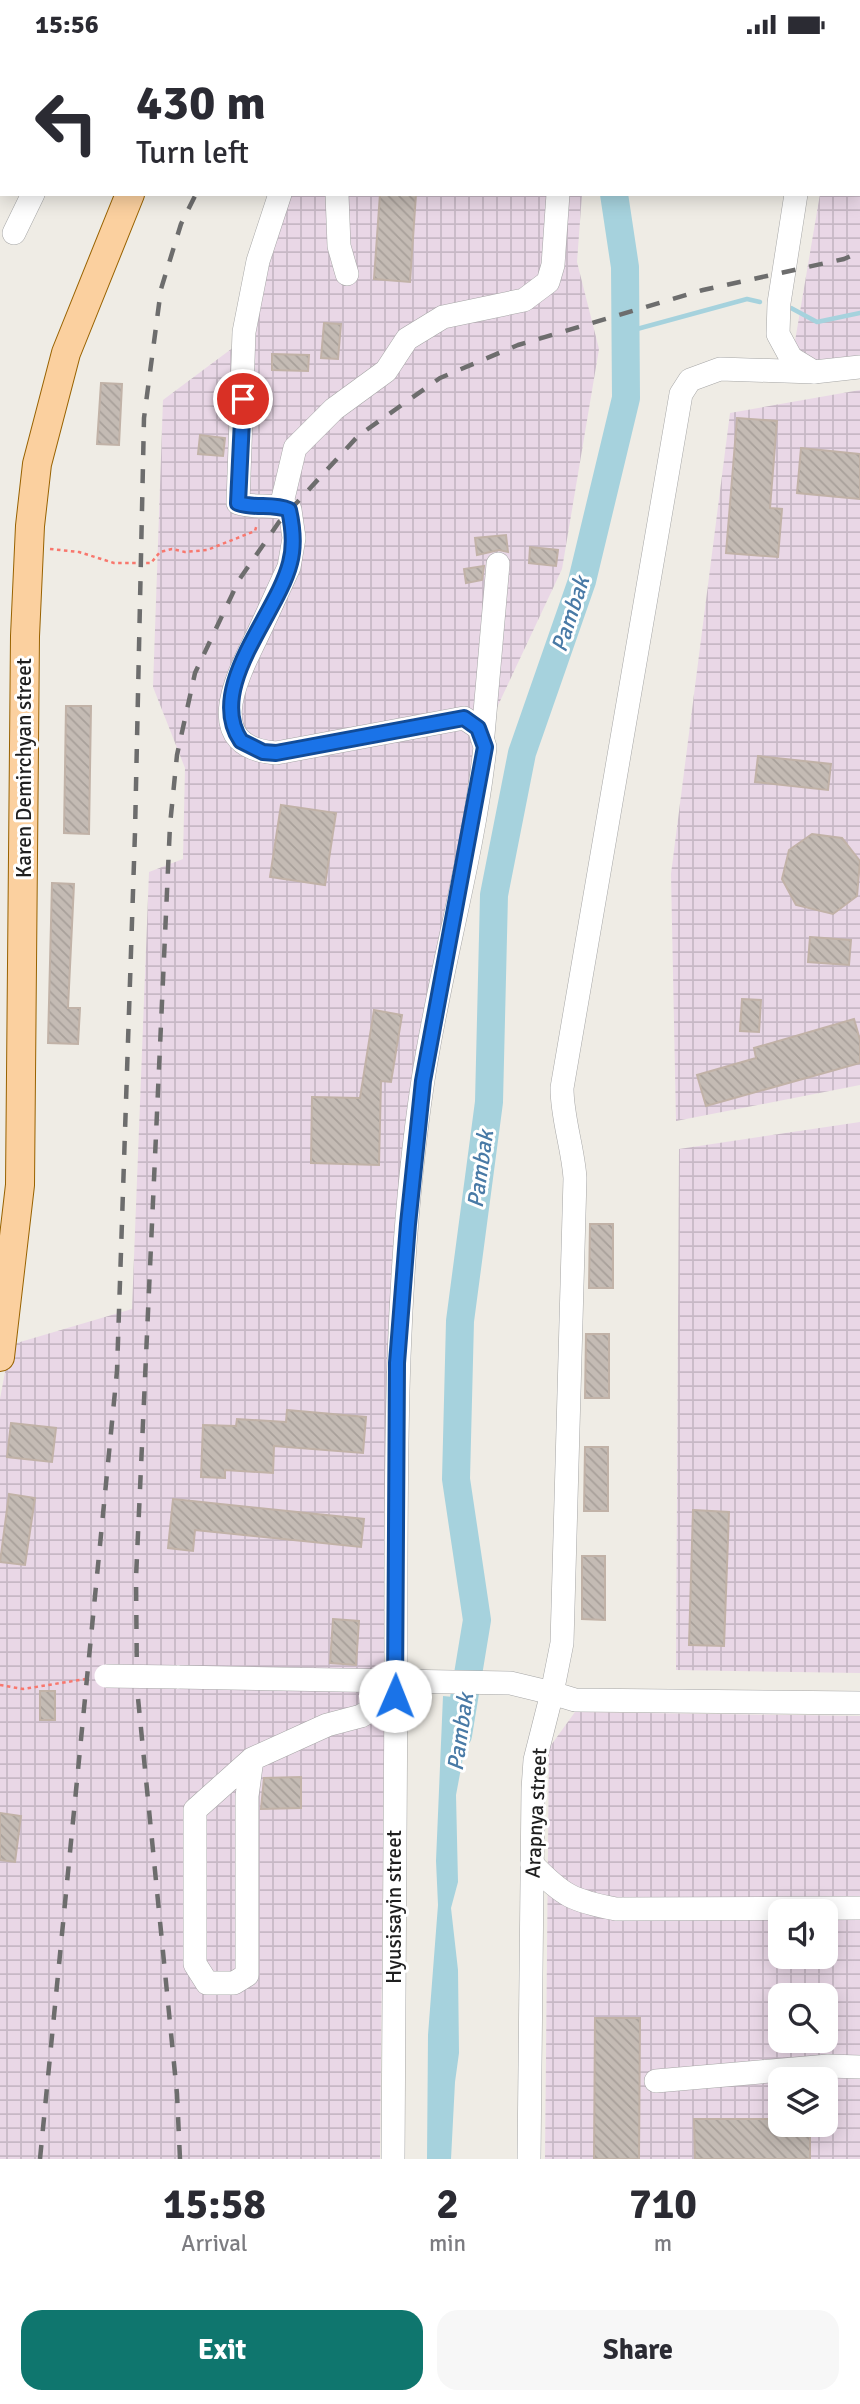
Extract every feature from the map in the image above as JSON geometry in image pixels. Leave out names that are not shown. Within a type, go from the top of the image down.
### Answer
[{"type":"main road","name":"Karen Demirchyan street","points":[[0,1357],[20,1185],[25,636],[29,547],[37,464],[52,398],[78,320],[129,196]]},
{"type":"street","points":[[14,233],[32,196]]},
{"type":"street","points":[[279,196],[258,261],[244,332],[243,422],[236,492],[238,503],[289,510],[294,538],[289,567],[231,690],[231,717],[241,741],[263,752],[276,753],[454,718],[471,721],[483,736]]},
{"type":"street","points":[[338,196],[339,246],[347,274]]},
{"type":"street","points":[[271,507],[295,449],[334,409],[386,371],[407,339],[443,317],[524,300],[548,282],[553,265],[558,196]]},
{"type":"street","points":[[796,196],[779,303],[778,334],[791,358],[814,372]]},
{"type":"street","name":"Arapnya street","points":[[529,2159],[535,1761],[562,1643],[575,1178],[573,1147],[562,1105],[562,1088],[681,394],[690,380],[719,369],[814,372],[860,367]]},
{"type":"street","name":"Hyusisayin street","points":[[393,2159],[397,1363],[423,1081],[482,767],[498,564]]},
{"type":"street","points":[[106,1676],[177,1677],[396,1689],[422,1681],[510,1683],[575,1700],[860,1703]]},
{"type":"street","points":[[252,1759],[247,1796],[247,1975],[233,1983],[208,1983],[195,1964],[195,1810],[252,1759],[327,1725],[361,1717],[396,1689]]},
{"type":"street","points":[[532,1864],[554,1887],[578,1902],[616,1909],[860,1908]]},
{"type":"street","points":[[656,2081],[828,2066],[860,2067]]},
{"type":"path","points":[[29,547],[79,552],[114,563],[151,563],[160,552],[172,549],[185,552],[207,550],[255,531],[271,507]]},
{"type":"path","points":[[0,1685],[23,1689],[106,1676]]},
{"type":"shaded area","points":[[287,196],[582,196],[577,262],[599,349],[562,569],[478,748],[410,1092],[388,1337],[380,2159],[0,2159],[0,1399],[10,1345],[132,1309],[149,872],[183,859],[185,768],[153,687],[163,400],[254,332],[266,266]]},
{"type":"shaded area","points":[[820,196],[860,196],[860,361],[826,368],[794,347]]},
{"type":"shaded area","points":[[860,390],[860,1085],[676,1121],[671,874],[730,413]]},
{"type":"shaded area","points":[[860,1122],[860,1673],[676,1670],[679,1149]]},
{"type":"shaded area","points":[[575,1712],[860,1716],[860,2159],[545,2159],[549,1748]]},
{"type":"water","points":[[443,1696],[474,1699],[456,1795],[458,1882],[451,1908],[458,1970],[459,2053],[451,2159],[427,2159],[428,2035],[438,1905],[436,1861]]},
{"type":"building","points":[[380,196],[416,196],[410,282],[374,279]]},
{"type":"building","points":[[324,323],[341,324],[338,359],[321,358]]},
{"type":"building","points":[[272,354],[309,355],[308,371],[272,370]]},
{"type":"building","points":[[101,383],[122,384],[119,445],[97,444]]},
{"type":"building","points":[[737,418],[777,421],[770,508],[782,509],[778,557],[726,553]]},
{"type":"building","points":[[200,435],[225,438],[223,456],[198,454]]},
{"type":"building","points":[[801,448],[860,454],[860,499],[797,493]]},
{"type":"building","points":[[506,535],[508,552],[499,550],[477,555],[475,538]]},
{"type":"building","points":[[530,547],[558,550],[556,566],[529,563]]},
{"type":"building","points":[[484,566],[482,580],[466,583],[464,569]]},
{"type":"building","points":[[66,706],[91,706],[89,834],[64,833]]},
{"type":"building","points":[[758,756],[831,764],[828,790],[755,782]]},
{"type":"building","points":[[281,805],[336,813],[325,885],[270,877]]},
{"type":"building","points":[[812,834],[842,838],[860,861],[857,896],[833,914],[796,905],[782,879],[789,850]]},
{"type":"building","points":[[52,883],[74,884],[68,1008],[80,1008],[78,1044],[48,1043]]},
{"type":"building","points":[[810,937],[851,940],[849,965],[808,962]]},
{"type":"building","points":[[742,999],[761,1000],[759,1032],[740,1031]]},
{"type":"building","points":[[374,1010],[402,1015],[391,1082],[381,1081],[379,1165],[311,1163],[312,1097],[360,1098]]},
{"type":"building","points":[[854,1019],[860,1040],[860,1063],[706,1106],[697,1075],[756,1058],[754,1048]]},
{"type":"building","points":[[590,1224],[613,1224],[613,1288],[589,1288]]},
{"type":"building","points":[[586,1334],[609,1334],[609,1398],[585,1398]]},
{"type":"building","points":[[287,1410],[366,1417],[363,1453],[274,1446],[273,1473],[225,1470],[225,1478],[201,1477],[203,1425],[236,1426],[237,1419],[286,1422]]},
{"type":"building","points":[[11,1423],[56,1428],[52,1462],[7,1457]]},
{"type":"building","points":[[585,1447],[608,1447],[608,1511],[584,1511]]},
{"type":"building","points":[[9,1494],[35,1498],[25,1565],[0,1562]]},
{"type":"building","points":[[173,1499],[364,1519],[361,1547],[195,1530],[193,1551],[168,1548]]},
{"type":"building","points":[[693,1510],[729,1512],[724,1646],[689,1645]]},
{"type":"building","points":[[582,1556],[605,1556],[605,1620],[582,1619]]},
{"type":"building","points":[[333,1619],[359,1621],[356,1665],[330,1663]]},
{"type":"building","points":[[40,1691],[55,1691],[55,1720],[40,1720]]},
{"type":"building","points":[[301,1777],[301,1808],[261,1809],[264,1778]]},
{"type":"building","points":[[0,1813],[21,1816],[15,1862],[0,1860]]},
{"type":"building","points":[[595,2018],[640,2018],[639,2159],[594,2159]]},
{"type":"building","points":[[694,2119],[768,2119],[768,2137],[810,2137],[810,2159],[695,2159]]},
{"type":"waterway","name":"Pambak","points":[[458,1735],[477,1620],[456,1479],[460,1321],[489,1102],[494,895],[522,753],[582,581],[626,398],[625,267],[614,196]]},
{"type":"waterway","points":[[626,332],[747,299],[760,302]]},
{"type":"waterway","points":[[791,308],[817,322],[860,313]]},
{"type":"railway","points":[[40,2159],[117,1371],[135,832],[144,418],[161,289],[181,224],[195,196]]},
{"type":"railway","points":[[180,2159],[177,2094],[137,1688],[136,1578],[170,825],[177,755],[195,673],[239,580],[279,522],[358,436],[440,378],[518,345],[703,290],[844,259],[860,252]]},
{"type":"route","points":[[243,399],[240,469],[236,492],[238,503],[249,507],[281,507],[289,510],[294,538],[289,567],[231,690],[234,732],[241,741],[263,752],[276,753],[464,718],[478,728],[485,747],[423,1081],[408,1224],[397,1363],[395,1696]]}]
